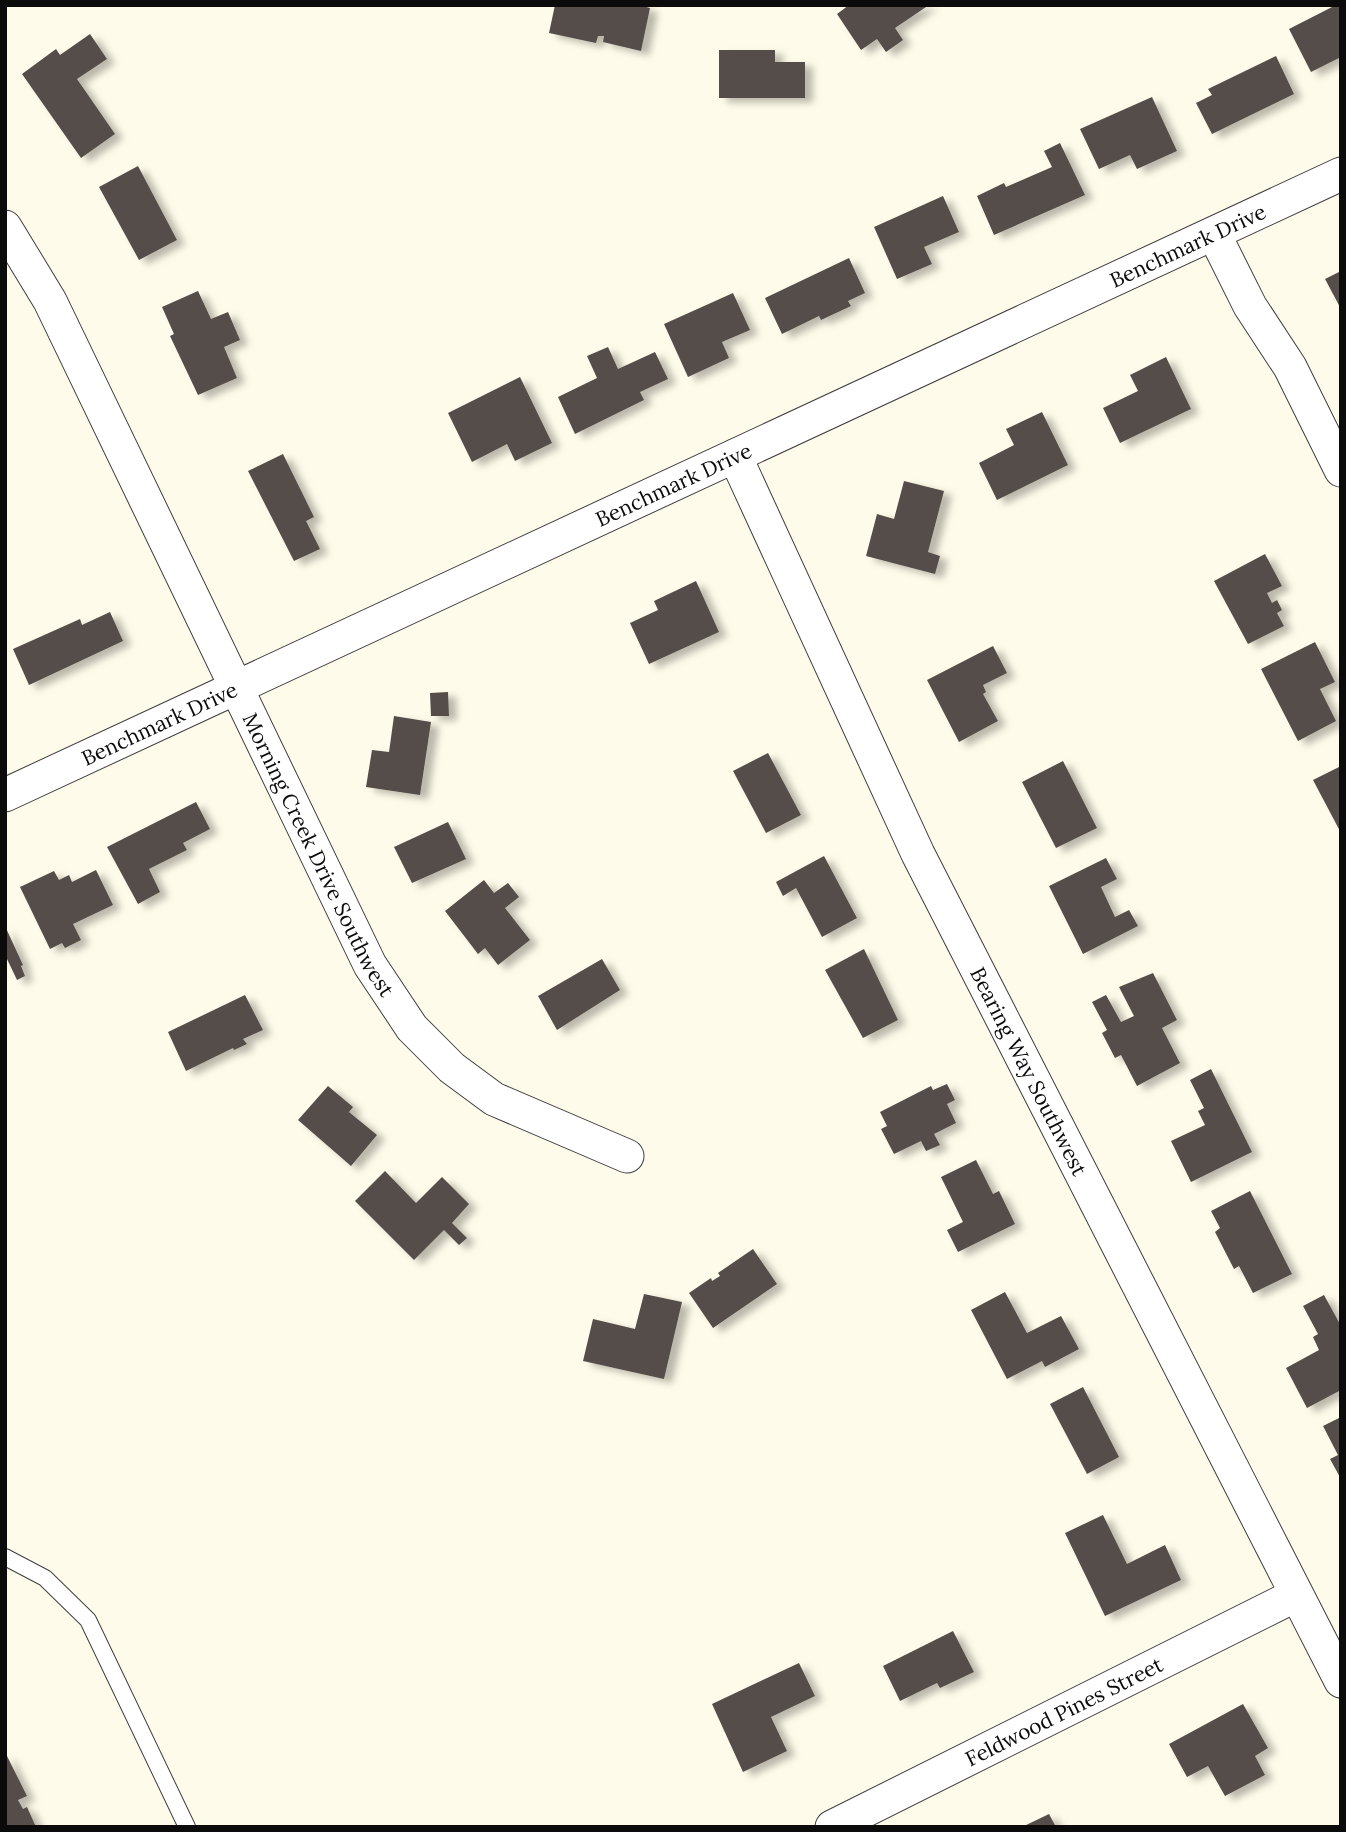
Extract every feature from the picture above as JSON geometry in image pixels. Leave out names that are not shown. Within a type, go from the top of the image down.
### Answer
[{"type":"street","name":"Benchmark Drive","points":[[5,795],[1341,174]]},
{"type":"street","name":"Morning Creek Drive Southwest","points":[[5,227],[50,301],[370,965],[412,1028],[452,1069],[494,1099],[627,1156]]},
{"type":"street","points":[[1214,234],[1250,306],[1290,367],[1341,470]]},
{"type":"street","name":"Bearing Way Southwest","points":[[735,456],[918,854],[1341,1681]]},
{"type":"street","name":"Feldwood Pines Street","points":[[832,1827],[1296,1595]]},
{"type":"lane","points":[[5,1557],[45,1577],[88,1620],[187,1827]]},
{"type":"building","points":[[555,5],[639,5],[650,8],[641,51],[603,42],[604,36],[598,36],[596,43],[549,33]]},
{"type":"building","points":[[849,5],[929,5],[895,28],[903,40],[886,52],[877,39],[861,50],[837,14]]},
{"type":"building","points":[[1341,5],[1341,57],[1311,72],[1289,29]]},
{"type":"building","points":[[90,34],[107,59],[77,79],[115,134],[81,158],[22,74],[56,49],[60,55]]},
{"type":"building","points":[[719,50],[775,50],[775,62],[805,62],[805,98],[719,98]]},
{"type":"building","points":[[1276,56],[1294,94],[1212,134],[1196,103],[1212,95],[1208,89]]},
{"type":"building","points":[[1152,97],[1177,151],[1137,169],[1130,155],[1099,169],[1080,129]]},
{"type":"building","points":[[1060,143],[1085,195],[994,235],[977,196],[1004,183],[1006,187],[1052,167],[1044,151]]},
{"type":"building","points":[[138,166],[177,240],[139,260],[99,187]]},
{"type":"building","points":[[943,196],[959,232],[924,247],[932,264],[897,279],[874,227]]},
{"type":"building","points":[[849,258],[865,293],[848,301],[851,306],[821,320],[819,316],[782,334],[765,298]]},
{"type":"building","points":[[1341,271],[1341,309],[1325,279]]},
{"type":"building","points":[[198,291],[211,319],[228,312],[240,340],[224,347],[237,378],[198,395],[170,336],[174,334],[162,307]]},
{"type":"building","points":[[733,293],[750,330],[722,342],[729,358],[688,377],[664,324]]},
{"type":"building","points":[[608,347],[618,369],[655,352],[668,379],[640,392],[644,400],[575,434],[558,397],[597,378],[587,356]]},
{"type":"building","points":[[1166,357],[1191,409],[1120,443],[1103,408],[1138,391],[1130,375]]},
{"type":"building","points":[[520,377],[552,443],[515,461],[507,444],[472,462],[448,413]]},
{"type":"building","points":[[1042,412],[1068,465],[997,500],[979,463],[1014,445],[1006,429]]},
{"type":"building","points":[[283,454],[314,517],[306,521],[320,549],[294,561],[248,471]]},
{"type":"building","points":[[904,481],[944,491],[928,552],[940,556],[935,574],[866,556],[877,514],[894,519]]},
{"type":"building","points":[[1265,554],[1282,586],[1267,593],[1272,603],[1277,600],[1282,610],[1277,613],[1284,626],[1248,644],[1214,581]]},
{"type":"building","points":[[696,581],[719,632],[649,664],[630,623],[658,610],[654,601]]},
{"type":"building","points":[[110,612],[123,641],[29,685],[13,649],[80,619],[82,625]]},
{"type":"building","points":[[1315,642],[1335,682],[1320,689],[1336,721],[1298,741],[1261,669]]},
{"type":"building","points":[[993,646],[1007,673],[983,685],[986,692],[983,694],[998,721],[959,742],[927,680]]},
{"type":"building","points":[[448,692],[449,716],[431,716],[430,693]]},
{"type":"building","points":[[394,716],[431,722],[420,795],[366,787],[372,750],[389,752]]},
{"type":"building","points":[[768,753],[801,815],[766,833],[733,771]]},
{"type":"building","points":[[1063,761],[1097,828],[1056,848],[1022,782]]},
{"type":"building","points":[[1341,766],[1341,833],[1313,780]]},
{"type":"building","points":[[196,802],[210,829],[183,843],[187,850],[149,869],[160,892],[138,904],[107,847]]},
{"type":"building","points":[[448,822],[466,859],[412,883],[394,847]]},
{"type":"building","points":[[824,856],[857,918],[822,937],[796,888],[783,896],[776,882]]},
{"type":"building","points":[[1106,858],[1117,879],[1101,887],[1115,917],[1129,910],[1138,926],[1083,954],[1049,886]]},
{"type":"building","points":[[96,870],[113,905],[73,924],[81,940],[65,948],[62,943],[50,949],[20,887],[54,871],[59,880],[69,875],[72,882]]},
{"type":"building","points":[[484,880],[494,893],[508,883],[519,897],[505,908],[530,940],[498,965],[485,948],[478,954],[445,911]]},
{"type":"building","points":[[5,926],[23,965],[21,966],[25,976],[17,980],[7,959],[5,960]]},
{"type":"building","points":[[864,949],[898,1020],[863,1038],[825,970]]},
{"type":"building","points":[[602,959],[620,990],[557,1030],[538,996]]},
{"type":"building","points":[[1153,973],[1177,1020],[1162,1028],[1180,1063],[1137,1086],[1121,1055],[1115,1058],[1102,1033],[1107,1030],[1092,1002],[1106,995],[1121,1022],[1134,1016],[1119,987]]},
{"type":"building","points":[[245,995],[263,1030],[243,1039],[247,1044],[186,1071],[168,1032]]},
{"type":"building","points":[[1211,1069],[1252,1152],[1191,1182],[1171,1141],[1205,1125],[1198,1111],[1204,1108],[1190,1080]]},
{"type":"building","points":[[947,1084],[955,1100],[947,1104],[956,1123],[934,1134],[940,1145],[926,1151],[921,1141],[894,1154],[881,1129],[887,1126],[880,1112],[931,1086],[933,1090]]},
{"type":"building","points":[[328,1086],[353,1107],[349,1112],[377,1135],[351,1166],[298,1120]]},
{"type":"building","points":[[976,1160],[993,1194],[999,1191],[1015,1224],[958,1252],[947,1230],[963,1222],[941,1177]]},
{"type":"building","points":[[385,1171],[416,1203],[442,1177],[469,1204],[452,1223],[467,1238],[459,1245],[444,1230],[414,1260],[355,1201]]},
{"type":"building","points":[[1250,1191],[1292,1274],[1253,1293],[1239,1266],[1234,1269],[1215,1232],[1220,1228],[1211,1211]]},
{"type":"building","points":[[753,1249],[777,1284],[713,1328],[689,1293],[711,1278],[712,1281],[720,1276],[718,1273]]},
{"type":"building","points":[[1005,1292],[1027,1333],[1061,1316],[1079,1349],[1045,1367],[1042,1361],[1007,1379],[971,1310]]},
{"type":"building","points":[[644,1294],[682,1302],[664,1379],[583,1361],[593,1319],[635,1329]]},
{"type":"building","points":[[1324,1295],[1341,1326],[1341,1390],[1307,1408],[1286,1368],[1319,1350],[1313,1337],[1318,1334],[1303,1306]]},
{"type":"building","points":[[1083,1387],[1119,1457],[1087,1474],[1050,1404]]},
{"type":"building","points":[[1341,1417],[1341,1479],[1330,1459],[1338,1455],[1323,1426]]},
{"type":"building","points":[[1103,1515],[1127,1564],[1165,1545],[1181,1580],[1105,1616],[1065,1533]]},
{"type":"building","points":[[953,1631],[974,1672],[940,1688],[937,1683],[900,1701],[883,1666]]},
{"type":"building","points":[[799,1663],[815,1696],[771,1717],[787,1751],[743,1772],[712,1704]]},
{"type":"building","points":[[1243,1704],[1268,1748],[1255,1756],[1265,1775],[1225,1796],[1208,1766],[1187,1777],[1169,1744]]},
{"type":"building","points":[[5,1752],[27,1796],[18,1800],[23,1809],[27,1807],[36,1827],[5,1827]]},
{"type":"building","points":[[1049,1814],[1056,1827],[1022,1827]]}]
